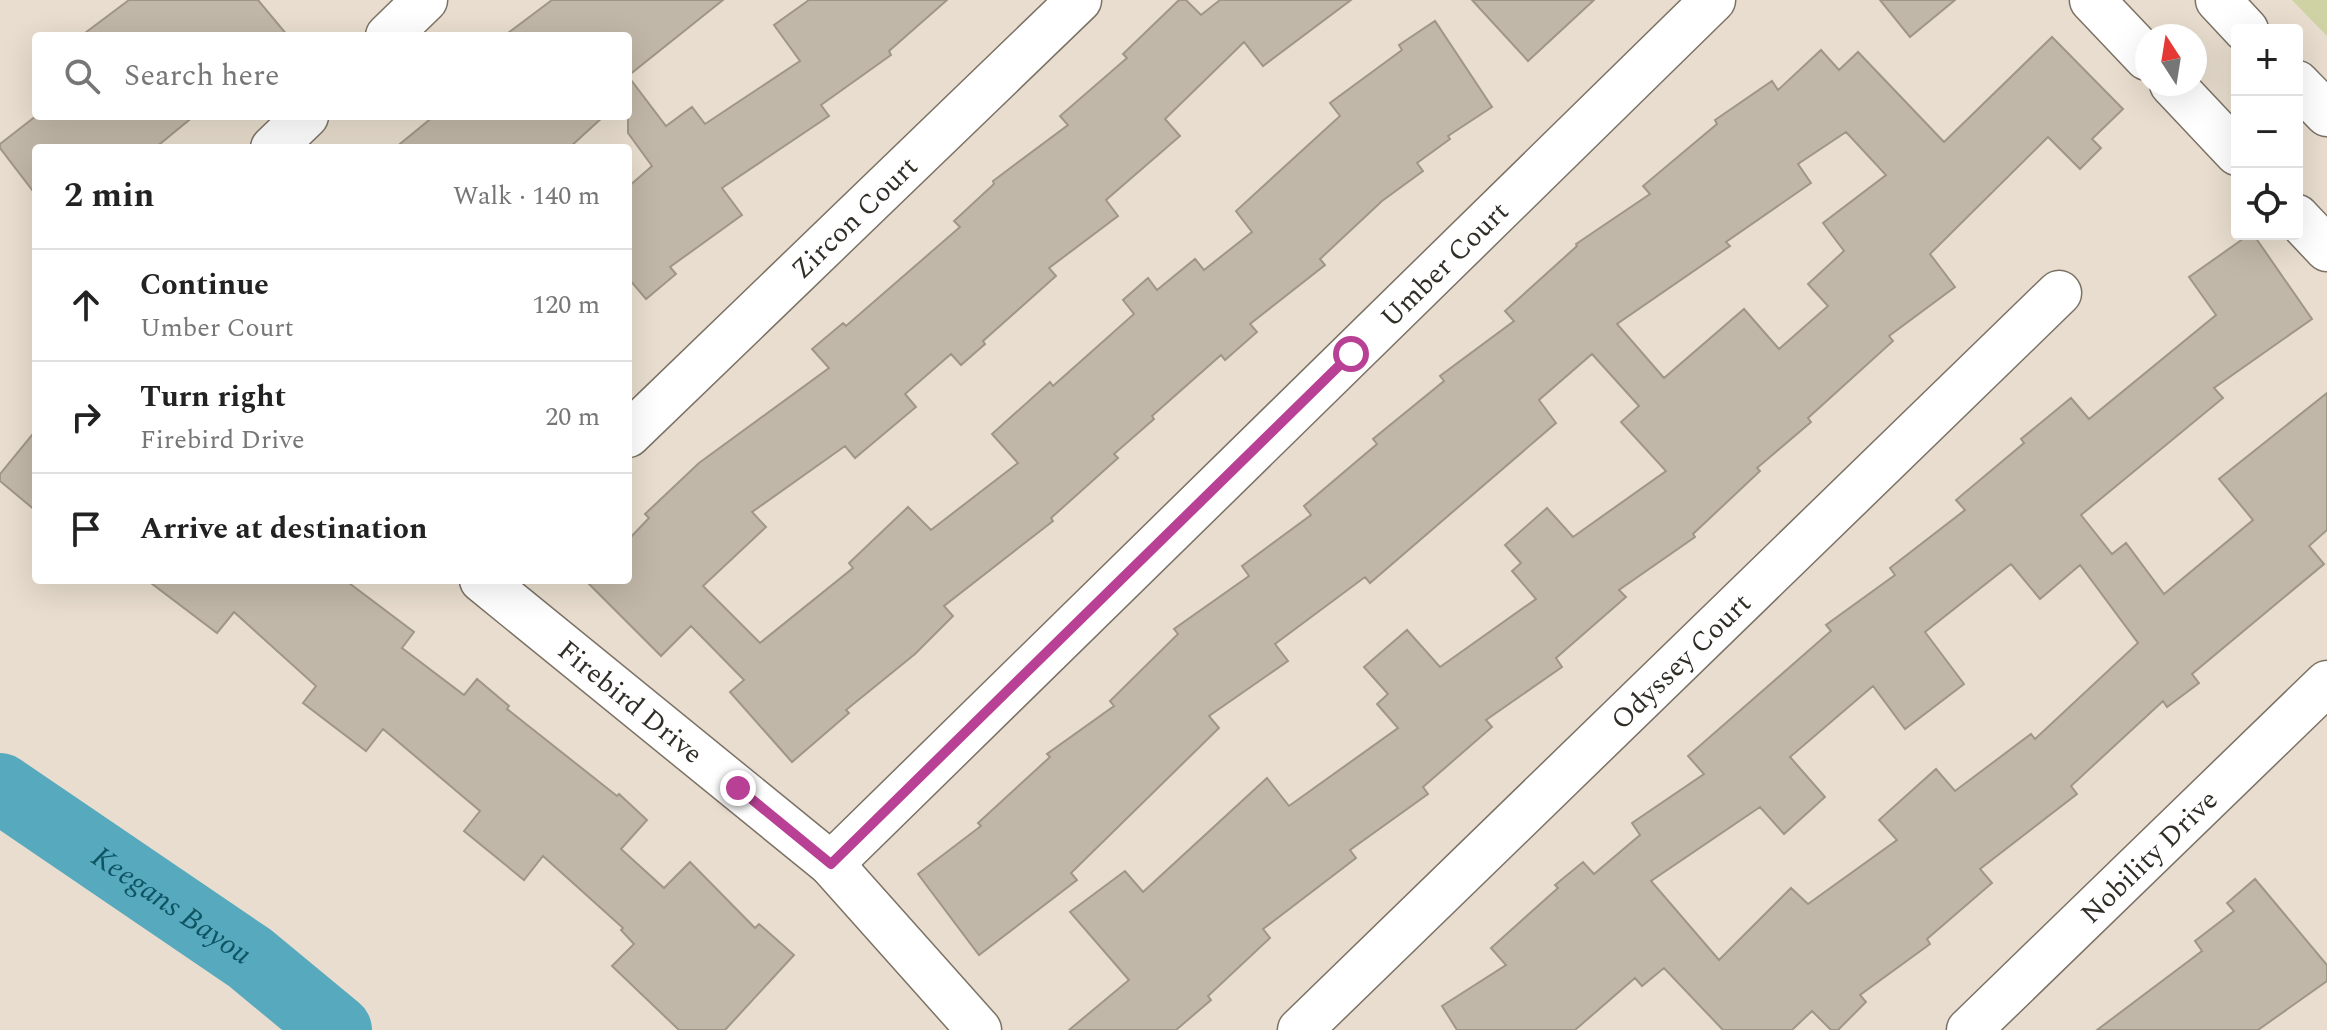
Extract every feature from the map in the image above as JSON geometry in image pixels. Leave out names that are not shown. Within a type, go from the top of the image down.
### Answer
[{"type":"street","points":[[392,32],[425,0]]},
{"type":"street","name":"Zircon Court","points":[[632,431],[1079,0]]},
{"type":"street","name":"Umber Court","points":[[831,864],[1713,0]]},
{"type":"street","points":[[2218,0],[2240,24]]},
{"type":"street","points":[[2102,3],[2135,43]]},
{"type":"street","points":[[2303,89],[2327,114]]},
{"type":"street","points":[[2183,96],[2231,147]]},
{"type":"street","points":[[277,144],[302,120]]},
{"type":"street","points":[[2303,223],[2327,249]]},
{"type":"street","name":"Odyssey Court","points":[[1300,1030],[2059,293]]},
{"type":"street","name":"Firebird Drive","points":[[487,584],[831,864],[979,1030]]},
{"type":"street","name":"Nobility Drive","points":[[1969,1030],[2327,683]]},
{"type":"green space","points":[[2292,0],[2327,0],[2327,36]]},
{"type":"building","points":[[129,0],[258,0],[285,32],[86,32]]},
{"type":"building","points":[[552,0],[723,0],[632,73],[632,32],[509,32]]},
{"type":"building","points":[[809,0],[947,0],[889,51],[891,55],[821,105],[829,116],[722,188],[742,215],[670,267],[676,274],[646,299],[632,283],[632,184],[652,166],[628,133],[628,120],[632,120],[632,81],[666,126],[692,107],[705,124],[800,61],[774,25]]},
{"type":"building","points":[[1179,0],[1186,0],[1201,15],[1220,0],[1351,0],[1263,66],[1244,42],[1165,119],[1180,136],[1106,200],[1118,216],[1049,268],[1056,276],[983,341],[985,344],[961,365],[951,354],[905,394],[916,407],[855,458],[845,446],[752,512],[766,527],[703,586],[760,643],[853,568],[849,563],[908,507],[931,530],[1018,463],[992,434],[1050,382],[1053,386],[1134,314],[1123,300],[1148,278],[1157,290],[1195,259],[1204,270],[1252,232],[1236,211],[1340,116],[1330,103],[1402,50],[1399,45],[1435,21],[1492,107],[1448,136],[1450,139],[1417,163],[1423,171],[1382,201],[1320,259],[1325,265],[1250,324],[1257,332],[1225,360],[1221,355],[1152,416],[1154,419],[1114,454],[1118,458],[1051,518],[1053,521],[944,606],[953,616],[915,654],[846,710],[849,713],[792,762],[730,692],[744,680],[691,626],[661,656],[589,584],[632,584],[632,536],[649,518],[645,514],[699,463],[829,368],[812,349],[843,323],[846,326],[960,227],[954,221],[994,184],[993,181],[1068,125],[1060,116],[1127,58],[1123,54]]},
{"type":"building","points":[[1472,0],[1594,0],[1528,61]]},
{"type":"building","points":[[1880,0],[1955,0],[1910,37]]},
{"type":"building","points":[[2052,37],[2123,109],[2092,139],[2101,148],[2080,169],[2048,137],[1930,254],[1955,287],[1889,336],[1893,341],[1808,418],[1811,422],[1757,468],[1760,471],[1693,534],[1695,537],[1619,590],[1626,597],[1556,658],[1562,667],[1486,720],[1492,727],[1423,787],[1428,794],[1350,850],[1356,858],[1263,929],[1270,938],[1208,996],[1211,1000],[1176,1030],[1069,1030],[1129,980],[1070,912],[1125,871],[1143,892],[1267,778],[1289,806],[1398,728],[1377,704],[1388,694],[1364,667],[1407,630],[1440,667],[1536,599],[1512,571],[1521,563],[1505,545],[1547,508],[1573,537],[1666,471],[1621,422],[1639,406],[1592,354],[1539,400],[1556,423],[1370,583],[1365,577],[1275,644],[1288,661],[1209,716],[1219,728],[1071,873],[1077,880],[979,955],[918,874],[981,826],[978,823],[1050,757],[1047,754],[1114,706],[1110,701],[1178,634],[1174,629],[1249,576],[1242,566],[1311,515],[1304,506],[1377,444],[1373,439],[1444,381],[1440,376],[1514,321],[1505,311],[1576,244],[1650,194],[1643,186],[1717,124],[1715,120],[1772,81],[1778,90],[1821,50],[1839,70],[1858,52],[1944,142]],"holes":[[[1846,132],[1886,175],[1823,223],[1844,251],[1808,284],[1828,306],[1779,349],[1744,309],[1664,378],[1617,324],[1730,246],[1726,242],[1811,183],[1798,164]]]},
{"type":"building","points":[[32,119],[189,120],[160,144],[32,144],[32,190],[0,144]]},
{"type":"building","points":[[429,120],[600,120],[573,144],[400,144]]},
{"type":"building","points":[[2241,240],[2257,240],[2312,319],[2214,388],[2223,398],[2081,515],[2112,554],[2126,543],[2164,594],[2253,520],[2219,479],[2327,393],[2327,530],[2309,546],[2324,564],[2192,674],[2199,683],[2167,707],[2163,701],[2071,786],[2077,794],[1980,869],[1992,883],[1927,939],[1930,944],[1860,995],[1866,1002],[1838,1030],[1831,1030],[1812,1011],[1792,1030],[1723,1030],[1664,968],[1642,986],[1635,978],[1575,1030],[1457,1030],[1442,1006],[1506,965],[1491,948],[1583,862],[1594,874],[1640,835],[1632,823],[1704,774],[1688,756],[1831,631],[1826,625],[1895,575],[1890,568],[1965,510],[1956,500],[2024,443],[2021,439],[2071,398],[2089,419],[2216,315],[2189,277]],"holes":[[[2011,564],[2040,599],[2080,565],[2138,643],[2035,739],[2031,734],[1955,791],[1936,769],[1879,820],[1897,840],[1808,904],[1791,888],[1719,960],[1651,881],[1760,807],[1784,834],[1825,797],[1790,757],[1873,686],[1905,729],[1964,684],[1925,632]]]},
{"type":"building","points":[[32,435],[32,508],[0,481],[0,474]]},
{"type":"building","points":[[152,584],[350,584],[414,632],[402,648],[464,695],[477,679],[509,706],[507,709],[617,796],[619,794],[647,820],[621,849],[664,888],[690,862],[755,928],[759,924],[794,955],[725,1030],[679,1030],[612,966],[634,944],[621,930],[623,928],[543,856],[524,880],[464,831],[480,811],[383,729],[366,751],[303,703],[316,686],[234,612],[217,633]]},
{"type":"building","points":[[2255,879],[2327,965],[2327,981],[2258,1030],[2097,1030],[2202,951],[2195,941],[2234,911],[2227,903]]},
{"type":"waterway","name":"Keegans Bayou","points":[[0,788],[250,958],[337,1030]]},
{"type":"route","points":[[738,788],[831,864],[1351,354]]}]
